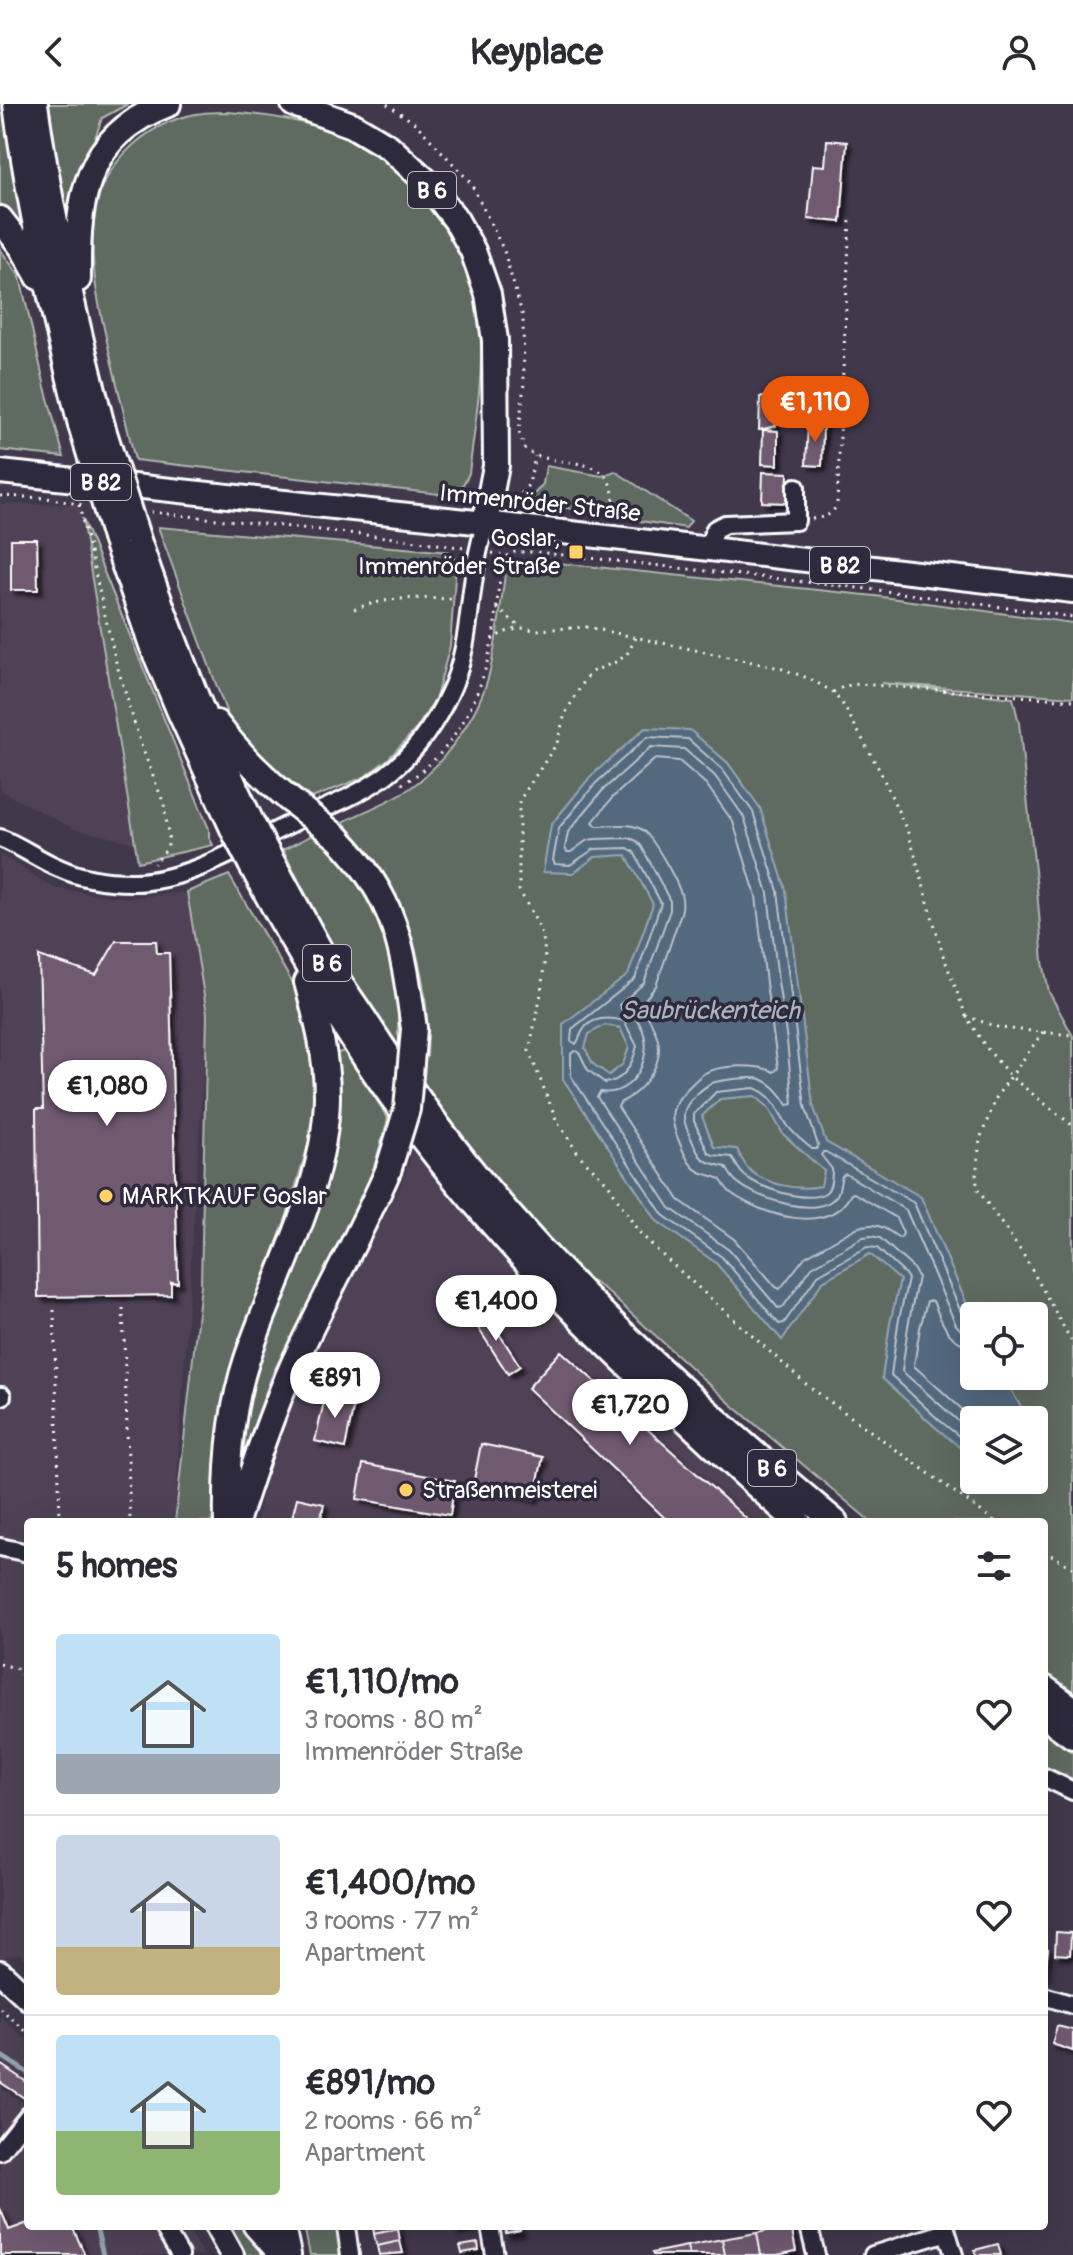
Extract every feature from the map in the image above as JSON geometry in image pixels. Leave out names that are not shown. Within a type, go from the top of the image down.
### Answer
[{"type":"highway","name":"B 6","points":[[16,104],[30,200],[49,295],[126,539],[158,658],[180,712],[260,860],[301,956],[393,1098],[465,1192],[538,1275],[611,1349],[793,1518]]},
{"type":"highway","name":"B 6","points":[[35,104],[44,167],[79,334],[92,426]]},
{"type":"highway","name":"B 6","points":[[79,334],[78,240],[82,195],[88,178],[105,148],[118,134],[139,117],[168,104]]},
{"type":"highway","name":"B 6","points":[[294,104],[352,125],[389,147],[426,181],[456,220],[473,251],[488,294],[495,340],[496,466],[480,522]]},
{"type":"highway","points":[[0,219],[22,247],[49,295]]},
{"type":"highway","name":"B 6","points":[[126,539],[224,766],[243,828]]},
{"type":"highway","points":[[189,682],[235,749],[257,772],[338,838],[366,870],[392,916],[406,967],[414,1029],[407,1109],[388,1171],[289,1375],[266,1429],[237,1518]]},
{"type":"highway","name":"B 6","points":[[260,860],[409,1087],[480,1180],[558,1268],[623,1334],[830,1518]]},
{"type":"highway","points":[[227,1518],[226,1489],[233,1422],[246,1362],[305,1209],[320,1151],[327,1099],[321,1034],[301,956]]},
{"type":"highway","points":[[1048,1691],[1073,1709]]},
{"type":"highway","points":[[1048,1718],[1073,1736]]},
{"type":"highway","points":[[283,2230],[288,2255]]},
{"type":"main road","name":"Immenröder Straße","points":[[0,472],[480,522],[1073,591]]},
{"type":"main road","points":[[0,1972],[24,1994]]},
{"type":"main road","points":[[218,2230],[232,2255]]},
{"type":"main road","points":[[259,2230],[281,2255]]},
{"type":"street","points":[[707,549],[715,529],[725,524],[796,521],[796,487]]},
{"type":"street","points":[[0,838],[60,869],[83,876],[128,882],[155,881],[219,858],[337,802],[385,775],[429,730],[451,691],[466,643],[471,602],[468,564],[480,522]]},
{"type":"street","points":[[0,1547],[24,1552]]},
{"type":"street","points":[[1048,1779],[1073,1791]]},
{"type":"street","points":[[1048,1997],[1073,2005]]},
{"type":"street","points":[[0,2151],[24,2121]]},
{"type":"street","points":[[165,2230],[180,2255]]},
{"type":"street","points":[[347,2230],[350,2255]]},
{"type":"street","points":[[491,2230],[495,2255]]},
{"type":"street","points":[[810,2230],[816,2255]]},
{"type":"street","points":[[873,2255],[943,2230]]},
{"type":"street","points":[[946,2230],[954,2255]]},
{"type":"path","points":[[796,521],[827,516],[834,511],[837,503],[850,219]]},
{"type":"path","points":[[516,526],[521,494],[529,484],[535,456]]},
{"type":"path","points":[[0,496],[47,498],[95,507]]},
{"type":"path","points":[[79,505],[116,662],[141,745],[164,804],[169,841],[167,849],[149,868],[155,881]]},
{"type":"path","points":[[141,511],[404,539],[507,557],[512,552],[536,552],[879,590],[1073,617]]},
{"type":"path","points":[[354,609],[378,601],[409,597],[471,602]]},
{"type":"path","points":[[497,608],[521,628]]},
{"type":"path","points":[[492,640],[502,633],[521,628],[587,627],[780,668],[833,692],[859,732],[909,835],[943,955],[966,1016],[985,1046],[1010,1076],[1073,1126]]},
{"type":"path","points":[[636,638],[627,654],[618,661],[591,672],[565,714],[557,743],[519,801],[519,890],[543,937],[545,955],[541,994],[529,1051],[556,1119],[579,1155],[608,1184],[638,1231],[661,1254],[807,1385],[990,1518]]},
{"type":"path","points":[[833,692],[859,684],[1073,700]]},
{"type":"path","points":[[966,1016],[1000,1028],[1073,1035]]},
{"type":"path","points":[[1043,1032],[997,1096],[980,1139],[976,1160],[978,1190],[1023,1254],[1073,1344]]},
{"type":"path","points":[[123,1308],[130,1518]]},
{"type":"path","points":[[54,1310],[60,1518]]},
{"type":"path","points":[[1048,1553],[1073,1568]]},
{"type":"path","points":[[0,1664],[16,1668],[24,1677]]},
{"type":"path","points":[[0,2008],[24,2029]]},
{"type":"shaded area","points":[[0,504],[79,505],[135,843],[75,829],[0,789]]},
{"type":"shaded area","points":[[0,855],[56,889],[126,898],[187,892],[207,1014],[174,1518],[24,1518],[24,1958],[18,1953],[0,1959]]},
{"type":"shaded area","points":[[413,1151],[569,1326],[704,1457],[773,1518],[257,1518],[270,1457],[325,1326],[399,1189]]},
{"type":"shaded area","points":[[0,2016],[24,2037],[24,2230],[188,2230],[203,2255],[0,2255]]},
{"type":"green space","points":[[0,104],[5,104],[29,249],[0,208]]},
{"type":"green space","points":[[49,104],[128,104],[102,118],[67,230]]},
{"type":"green space","points":[[227,112],[299,122],[363,146],[407,180],[426,201],[458,248],[476,298],[481,363],[469,473],[456,491],[448,495],[135,460],[93,265],[96,208],[108,175],[130,148],[144,137],[174,120],[204,113]]},
{"type":"green space","points":[[0,249],[20,277],[64,457],[0,450]]},
{"type":"green space","points":[[546,466],[602,476],[615,471],[691,521],[686,528],[640,521],[605,508],[595,514],[529,500],[543,484]]},
{"type":"green space","points":[[82,518],[209,829],[213,845],[138,862]]},
{"type":"green space","points":[[158,527],[451,552],[456,564],[450,646],[436,697],[417,728],[388,759],[364,777],[312,798],[289,781],[258,755],[230,722]]},
{"type":"green space","points":[[529,560],[875,596],[1073,623],[1073,697],[881,683],[1013,698],[1019,723],[1043,962],[1049,992],[1073,1036],[1073,1696],[1048,1677],[1048,1518],[866,1518],[731,1404],[604,1289],[577,1272],[509,1196],[424,1090],[339,958],[283,850],[314,834],[341,854],[380,912],[398,983],[398,1034],[427,1056],[423,984],[412,936],[382,871],[343,822],[409,789],[448,752],[478,703],[495,645],[506,567],[510,561]]},
{"type":"green space","points":[[229,875],[292,982],[310,1031],[317,1076],[312,1132],[287,1215],[235,1357],[213,1518],[175,1518],[201,1285],[207,1014],[187,892]]},
{"type":"green space","points":[[347,1050],[388,1119],[370,1180],[273,1373],[253,1427],[240,1475],[235,1458],[238,1434],[266,1325],[325,1187],[334,1145],[338,1089],[335,1054]]},
{"type":"green space","points":[[1048,1735],[1073,1753],[1073,1779],[1048,1768]]},
{"type":"green space","points":[[228,2230],[251,2230],[268,2255],[242,2255]]},
{"type":"green space","points":[[305,2230],[338,2230],[342,2255],[310,2255]]},
{"type":"water","name":"Saubrückenteich","points":[[645,728],[690,730],[728,763],[760,808],[786,890],[813,1105],[826,1142],[921,1197],[966,1302],[960,1302],[960,1390],[1011,1390],[1020,1406],[960,1406],[960,1447],[882,1378],[900,1280],[870,1254],[823,1281],[782,1340],[716,1263],[657,1221],[563,1079],[563,1024],[628,975],[653,904],[626,855],[595,857],[573,873],[543,872],[551,825],[590,777]],"holes":[[[605,1025],[620,1028],[629,1047],[623,1064],[609,1075],[593,1064],[585,1048],[589,1034]],[[755,1096],[768,1107],[783,1134],[824,1171],[821,1186],[792,1187],[772,1182],[747,1167],[737,1149],[714,1147],[702,1116],[720,1099]]]},
{"type":"building","points":[[827,140],[847,142],[841,222],[808,219],[813,165],[825,166]]},
{"type":"building","points":[[760,397],[771,398],[776,426],[759,430]]},
{"type":"building","points":[[808,421],[823,422],[822,466],[806,465]]},
{"type":"building","points":[[763,430],[778,431],[778,465],[762,464]]},
{"type":"building","points":[[763,472],[788,473],[787,503],[762,502]]},
{"type":"building","points":[[11,539],[37,539],[38,590],[11,590]]},
{"type":"building","name":"MARKTKAUF Goslar","points":[[116,941],[156,941],[157,953],[169,953],[178,1283],[171,1282],[171,1295],[38,1297],[36,1109],[43,1109],[39,956],[96,975]]},
{"type":"building","points":[[485,1312],[520,1366],[508,1374],[473,1320]]},
{"type":"building","points":[[561,1351],[746,1518],[665,1518],[528,1388]]},
{"type":"building","points":[[326,1393],[355,1399],[345,1448],[315,1441]]},
{"type":"building","points":[[481,1444],[543,1457],[534,1499],[473,1485]]},
{"type":"building","name":"Straßenmeisterei","points":[[363,1464],[455,1481],[450,1515],[357,1499]]},
{"type":"building","points":[[297,1498],[324,1504],[321,1518],[292,1518]]},
{"type":"building","points":[[1056,1932],[1071,1933],[1070,1955],[1055,1954]]},
{"type":"building","points":[[1057,2026],[1073,2030],[1073,2051],[1052,2044]]},
{"type":"building","points":[[0,2064],[24,2080],[24,2098],[0,2082]]},
{"type":"building","points":[[0,2208],[9,2230],[24,2224],[24,2230],[74,2230],[85,2255],[0,2255]]},
{"type":"building","points":[[398,2230],[400,2241],[377,2246],[374,2234]]},
{"type":"building","points":[[792,2230],[796,2251],[761,2255],[757,2233]]},
{"type":"building","points":[[757,2233],[761,2255],[725,2255],[722,2239]]},
{"type":"building","points":[[722,2239],[725,2255],[689,2255],[687,2246]]},
{"type":"building","points":[[400,2241],[403,2253],[379,2255],[377,2246]]},
{"type":"building","points":[[478,2243],[479,2250],[462,2253],[460,2246]]},
{"type":"building","points":[[998,2244],[1001,2255],[976,2255],[975,2250]]},
{"type":"building","points":[[687,2246],[689,2255],[652,2253]]},
{"type":"waterway","points":[[0,2055],[24,2070]]},
{"type":"waterway","points":[[97,2230],[103,2255]]},
{"type":"place","name":"Goslar, Immenröder Straße","points":[[576,552]]},
{"type":"place","name":"MARKTKAUF Goslar","points":[[106,1196]]},
{"type":"place","name":"Straßenmeisterei","points":[[406,1490]]}]
